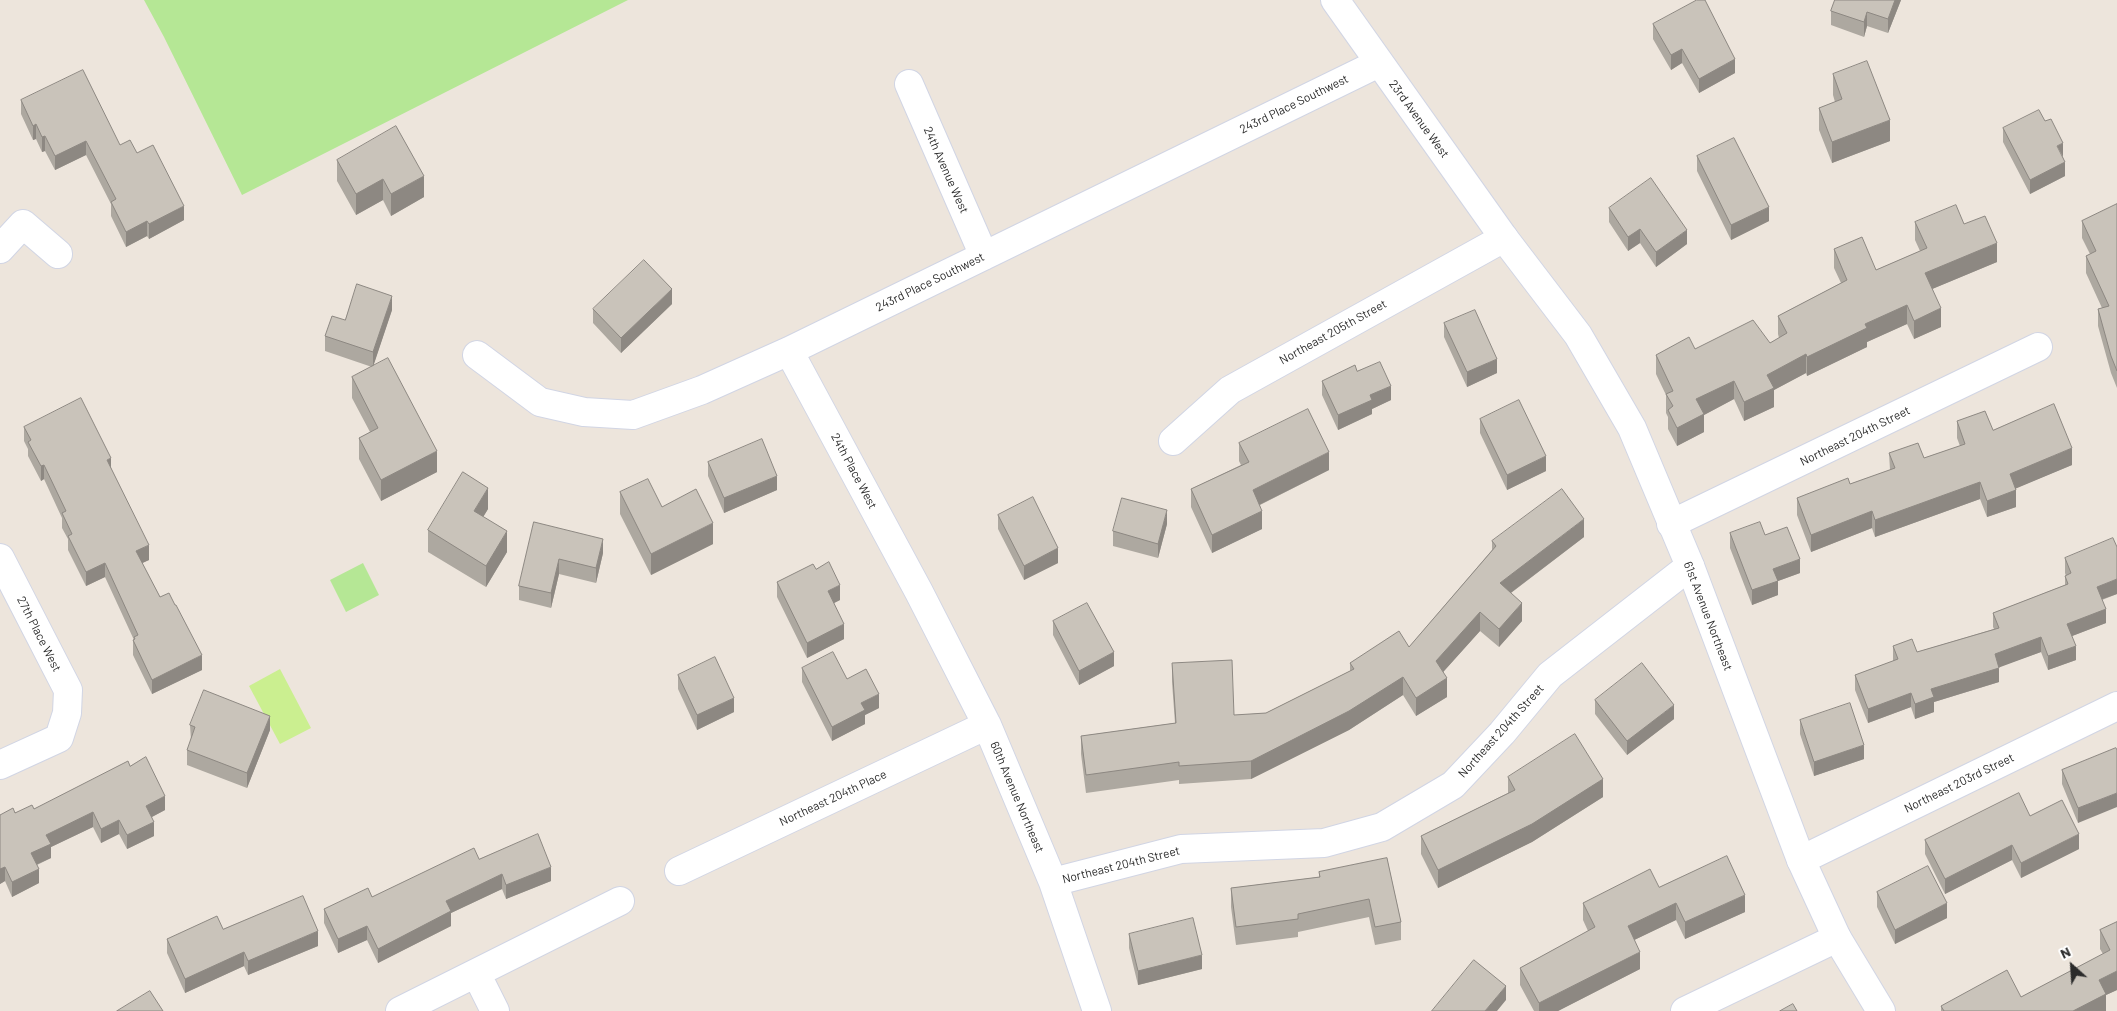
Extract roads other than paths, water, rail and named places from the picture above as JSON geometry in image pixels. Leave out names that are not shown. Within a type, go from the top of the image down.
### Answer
[{"type":"street","name":"23rd Avenue West","points":[[1335,0],[1504,238]]},
{"type":"street","name":"243rd Place Southwest","points":[[477,355],[540,402],[584,412],[633,415],[702,390],[789,351],[1378,63]]},
{"type":"street","name":"24th Avenue West","points":[[908,84],[984,256]]},
{"type":"street","points":[[0,249],[23,224],[58,254]]},
{"type":"street","name":"Northeast 205th Street","points":[[1173,441],[1230,390],[1504,238]]},
{"type":"street","name":"61st Avenue Northeast","points":[[1504,238],[1578,335],[1632,428],[1690,566],[1801,860],[1837,938],[1881,1011]]},
{"type":"street","name":"Northeast 204th Street","points":[[1671,524],[2038,347]]},
{"type":"street","name":"24th Place West","points":[[789,351],[920,592]]},
{"type":"street","name":"27th Place West","points":[[0,558],[68,690],[67,713],[59,738],[0,765]]},
{"type":"street","name":"Northeast 204th Street","points":[[1053,882],[1181,849],[1324,843],[1382,827],[1453,785],[1502,733],[1550,675],[1690,566]]},
{"type":"street","name":"60th Avenue Northeast","points":[[920,592],[987,725],[1053,882],[1097,1011]]},
{"type":"street","name":"Northeast 203rd Street","points":[[1801,860],[2117,706]]},
{"type":"street","name":"Northeast 204th Place","points":[[679,871],[987,725]]},
{"type":"street","points":[[400,1011],[620,901]]},
{"type":"street","points":[[1685,1011],[1837,938]]},
{"type":"street","points":[[476,973],[495,1011]]}]
